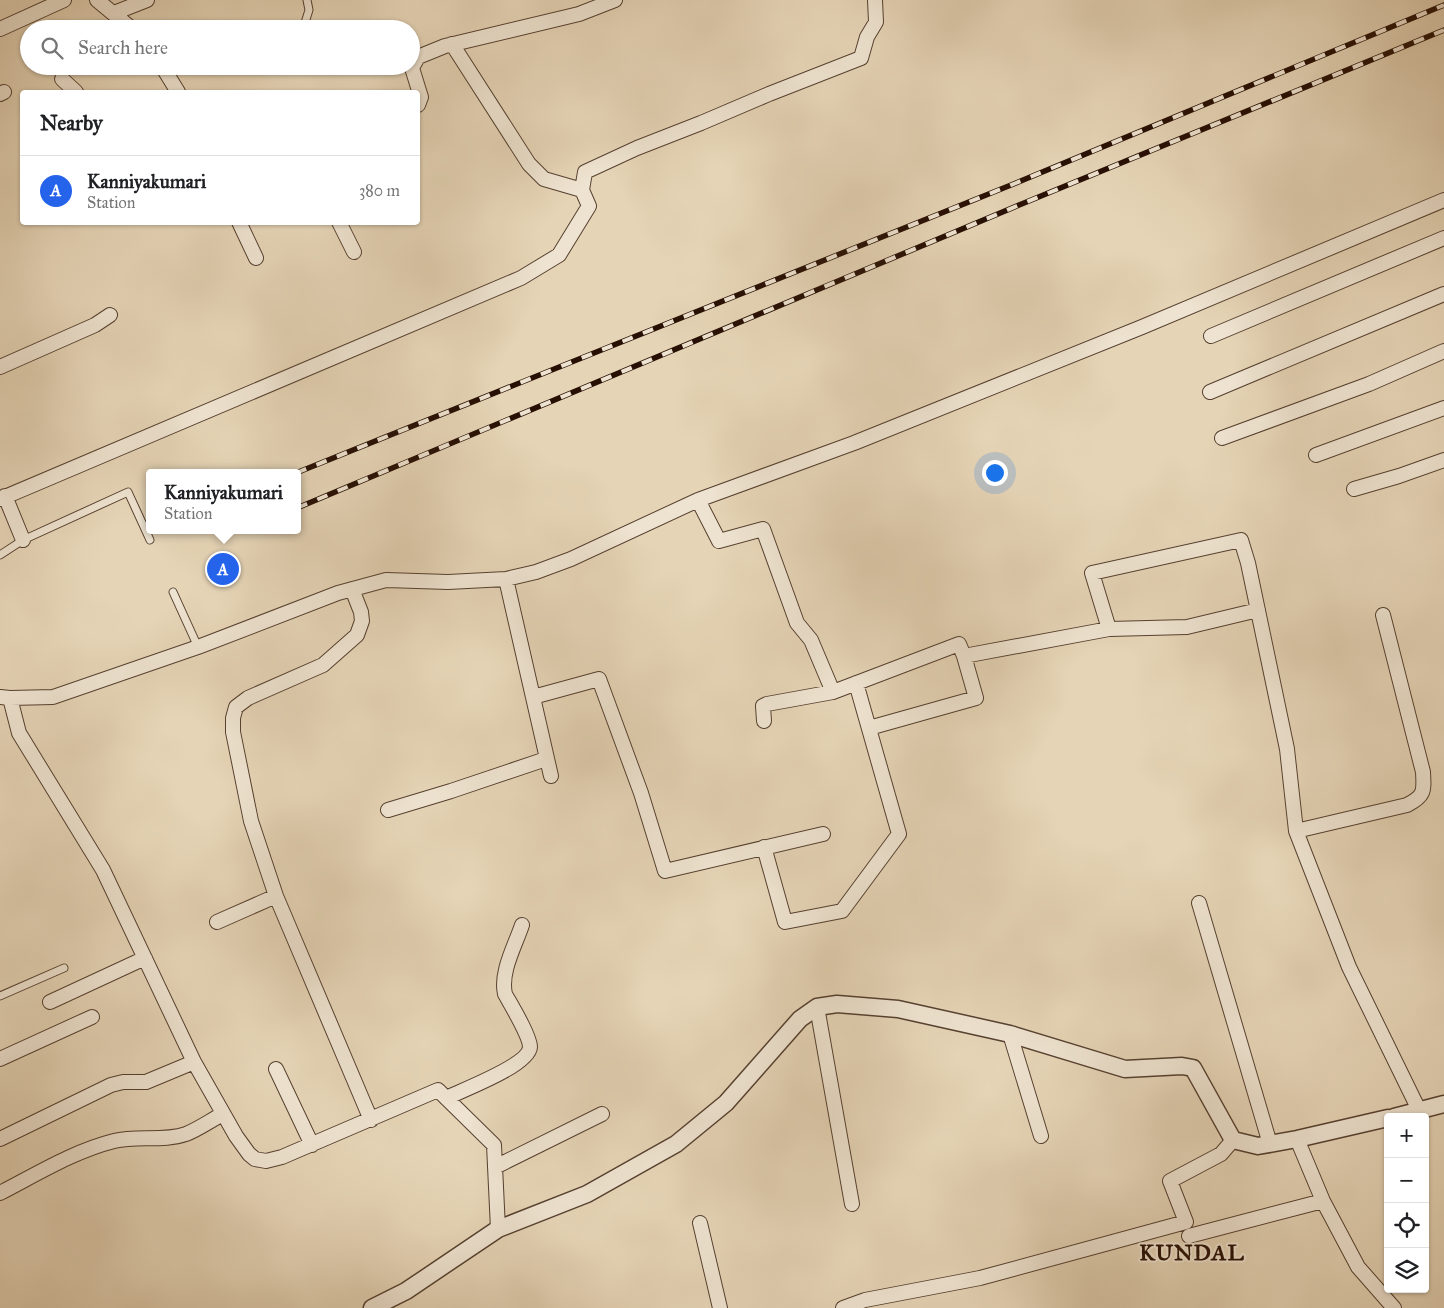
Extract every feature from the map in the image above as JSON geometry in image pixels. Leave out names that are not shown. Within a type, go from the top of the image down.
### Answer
[{"type":"street","points":[[0,29],[64,0]]},
{"type":"street","points":[[97,0],[121,20]]},
{"type":"street","points":[[114,14],[147,0]]},
{"type":"street","points":[[420,56],[452,44],[579,14],[615,0]]},
{"type":"street","points":[[23,540],[2,498],[521,278],[559,255],[589,206],[582,190],[585,172],[637,148],[861,58],[867,37],[876,22],[875,0]]},
{"type":"street","points":[[452,44],[528,164],[544,179],[582,190]]},
{"type":"street","points":[[168,75],[177,90]]},
{"type":"street","points":[[414,75],[419,90]]},
{"type":"street","points":[[62,78],[74,90]]},
{"type":"street","points":[[498,1230],[494,1145],[438,1090],[282,1157],[266,1161],[255,1159],[249,1154],[236,1136],[194,1062],[103,870],[19,733],[5,698],[53,697],[198,647],[338,593],[386,580],[448,582],[506,579],[536,572],[571,559],[698,500],[854,443],[1142,327],[1444,200]]},
{"type":"street","points":[[241,225],[256,258]]},
{"type":"street","points":[[340,225],[354,252]]},
{"type":"street","points":[[1211,336],[1444,238]]},
{"type":"street","points":[[1210,392],[1444,294]]},
{"type":"street","points":[[0,367],[95,325],[110,315]]},
{"type":"street","points":[[1222,438],[1369,384],[1444,351]]},
{"type":"street","points":[[1316,455],[1444,408]]},
{"type":"street","points":[[1354,489],[1400,476],[1444,460]]},
{"type":"street","points":[[698,500],[719,541],[763,529],[797,623],[812,640],[833,692]]},
{"type":"street","points":[[1109,629],[1092,572],[1240,540],[1248,563],[1287,749],[1296,831],[1349,967],[1419,1110]]},
{"type":"street","points":[[506,579],[551,776]]},
{"type":"street","points":[[352,589],[361,612],[362,621],[357,635],[323,665],[248,698],[236,706],[233,718],[233,732],[251,821],[276,896],[371,1120]]},
{"type":"street","points":[[964,656],[1109,629],[1187,627],[1258,610]]},
{"type":"street","points":[[1296,831],[1407,805],[1419,799],[1424,790],[1423,772],[1383,615]]},
{"type":"street","points":[[764,721],[762,710],[763,706],[767,704],[833,692],[959,644],[976,698],[869,728]]},
{"type":"street","points":[[533,697],[599,679],[642,793],[665,870],[823,834]]},
{"type":"street","points":[[764,847],[786,922],[842,911],[899,834],[856,683]]},
{"type":"street","points":[[388,810],[546,759]]},
{"type":"street","points":[[217,922],[276,896]]},
{"type":"street","points":[[1199,903],[1270,1144]]},
{"type":"street","points":[[446,1098],[514,1066],[525,1057],[530,1047],[528,1037],[505,994],[503,986],[504,977],[522,925]]},
{"type":"street","points":[[50,1002],[145,958]]},
{"type":"street","points":[[372,1308],[406,1291],[498,1230],[587,1194],[676,1144],[726,1103],[800,1020],[817,1007],[837,1004],[898,1009],[1010,1034],[1124,1069],[1182,1066],[1193,1068],[1233,1140],[1258,1146],[1297,1140],[1384,1119]]},
{"type":"street","points":[[817,1007],[852,1204]]},
{"type":"street","points":[[0,1059],[92,1017]]},
{"type":"street","points":[[1010,1034],[1041,1136]]},
{"type":"street","points":[[0,1139],[111,1086],[123,1082],[146,1082],[194,1062]]},
{"type":"street","points":[[276,1069],[312,1145]]},
{"type":"street","points":[[1408,1113],[1444,1104]]},
{"type":"street","points":[[0,1193],[79,1153],[97,1146],[117,1140],[163,1138],[186,1134],[223,1114]]},
{"type":"street","points":[[495,1167],[602,1114]]},
{"type":"street","points":[[843,1308],[865,1300],[980,1278],[1186,1222],[1170,1181],[1222,1154],[1233,1140]]},
{"type":"street","points":[[1297,1140],[1323,1201],[1358,1267],[1394,1308]]},
{"type":"street","points":[[1189,1236],[1323,1201]]},
{"type":"street","points":[[700,1224],[720,1308]]},
{"type":"lane","points":[[306,20],[309,10],[307,0]]},
{"type":"lane","points":[[0,555],[23,540],[128,492],[146,531]]},
{"type":"lane","points":[[147,534],[150,540]]},
{"type":"lane","points":[[173,592],[198,647]]},
{"type":"lane","points":[[0,996],[64,968]]},
{"type":"railway","points":[[301,471],[1016,183],[1444,5]]},
{"type":"railway","points":[[301,506],[1024,203],[1444,30]]},
{"type":"place","name":"Kanniyakumari","points":[[223,569]]},
{"type":"district","name":"KUNDAL","points":[[1192,1252]]}]
